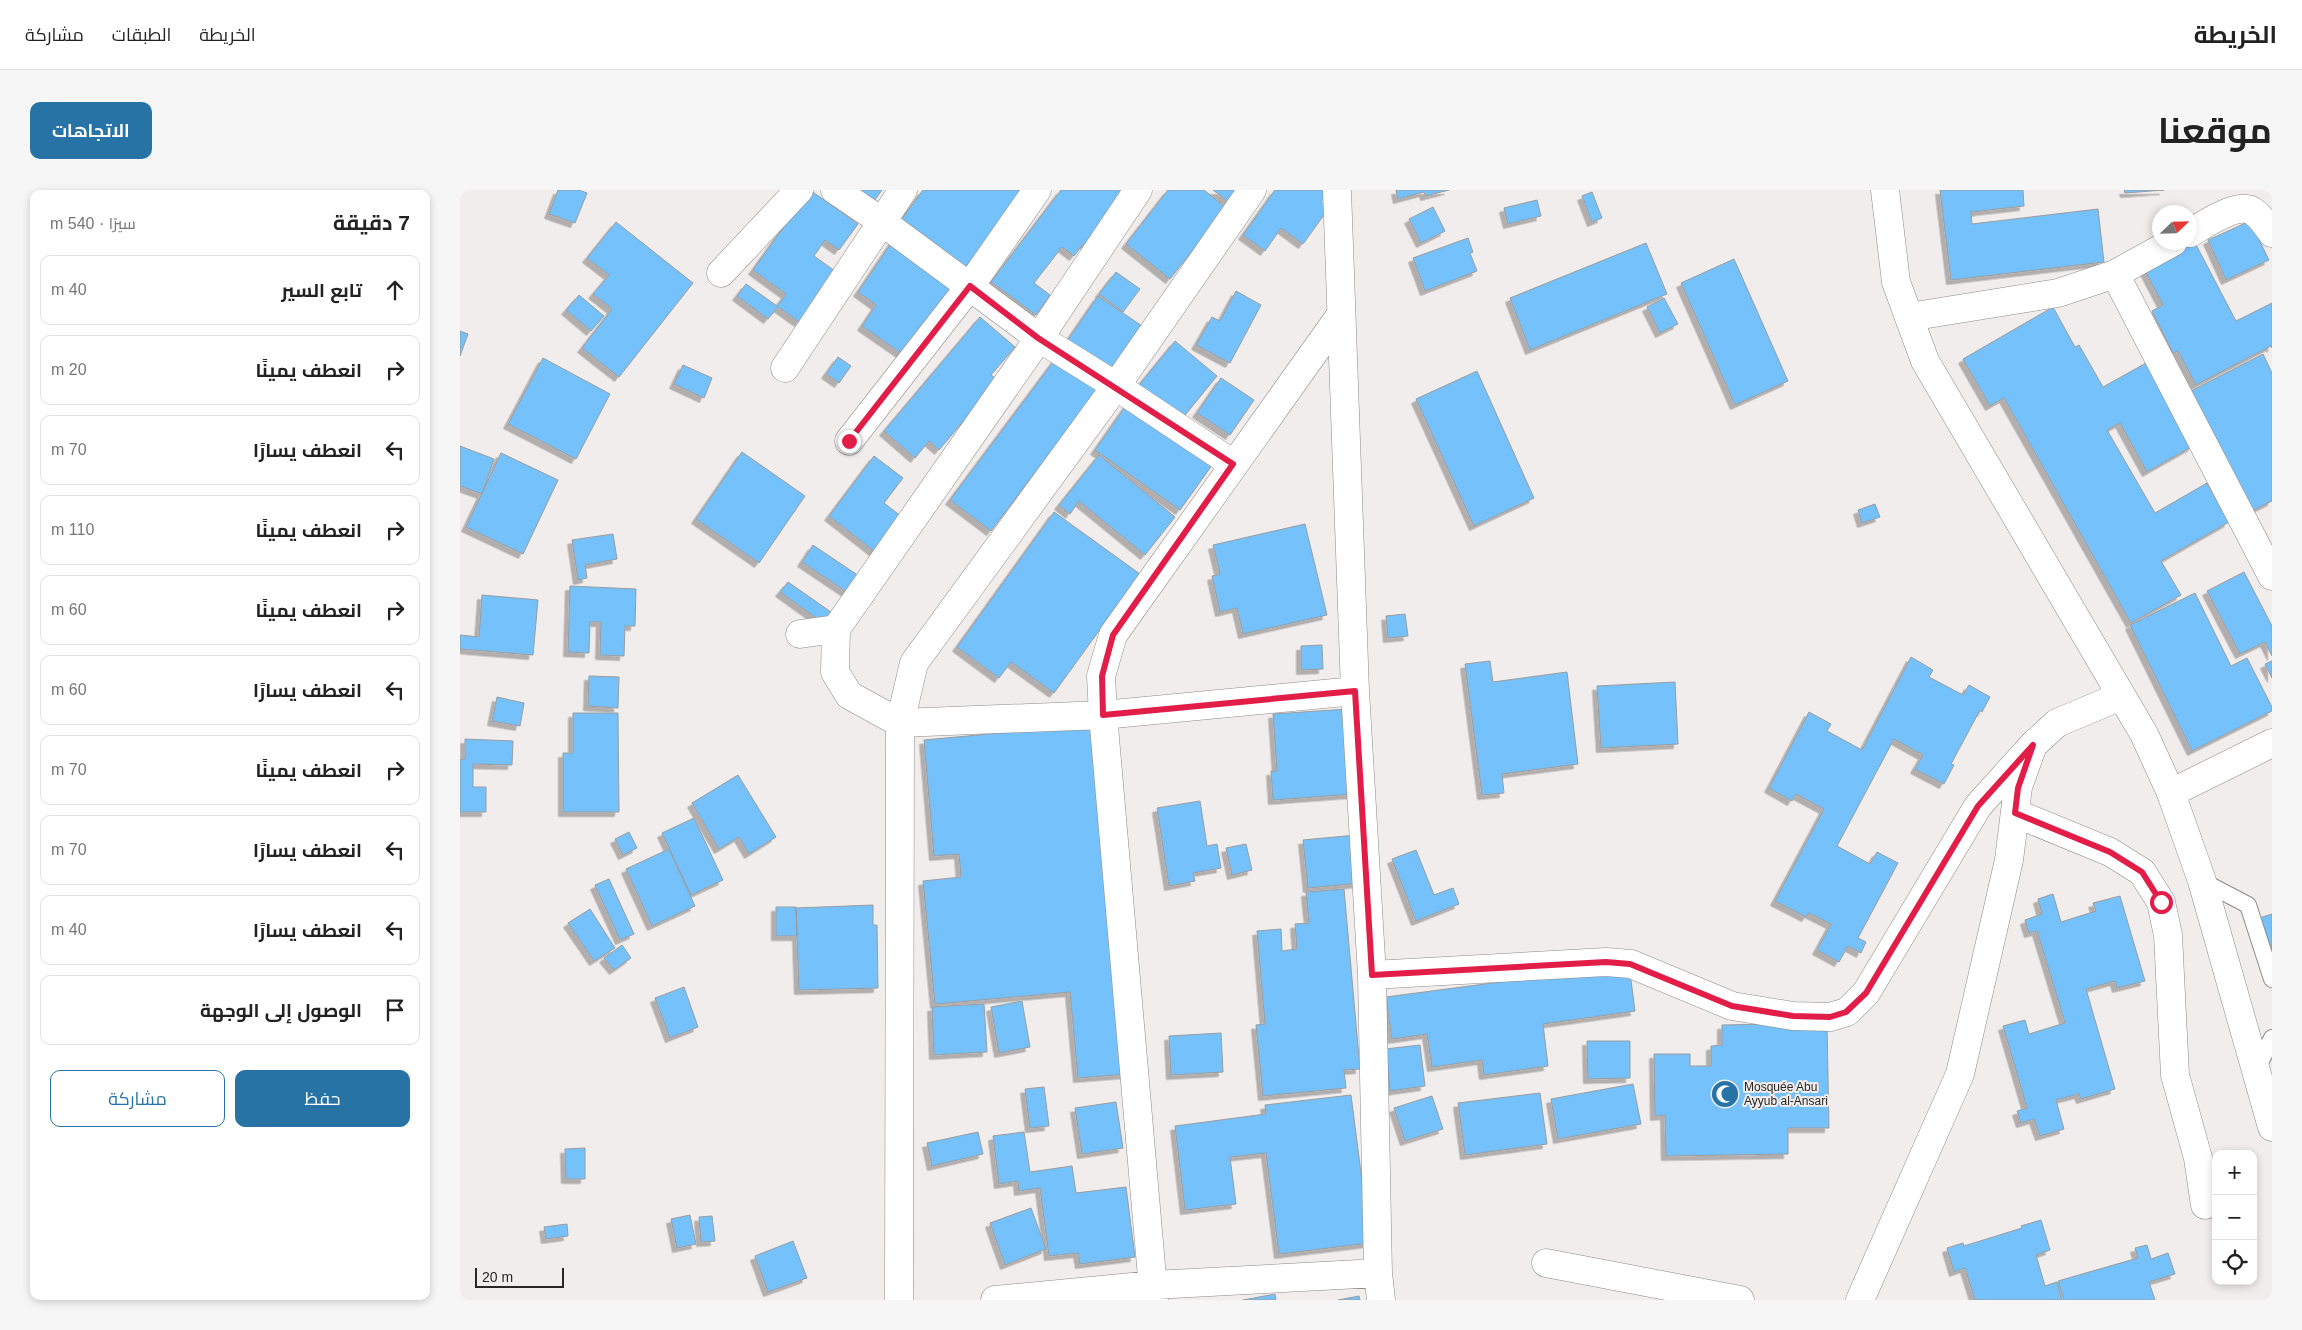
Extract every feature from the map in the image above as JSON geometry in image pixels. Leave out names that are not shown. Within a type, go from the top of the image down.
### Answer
[{"type":"street","points":[[720,273],[799,190]]},
{"type":"street","points":[[835,190],[881,221],[1038,338],[1116,386],[1233,464]]},
{"type":"street","points":[[785,368],[903,190]]},
{"type":"street","points":[[849,441],[970,286],[1037,190]]},
{"type":"street","points":[[1138,190],[1038,338],[836,628],[835,672],[849,695],[900,723],[1103,715],[1355,691]]},
{"type":"street","points":[[899,1300],[900,723],[914,663],[1116,386],[1252,190]]},
{"type":"street","points":[[1337,190],[1340,316],[1355,691],[1372,975],[1378,1273],[1381,1300]]},
{"type":"street","points":[[1885,190],[1896,282],[1925,361],[2144,734],[2171,793],[2202,881],[2272,1127]]},
{"type":"street","points":[[2197,229],[2231,210],[2244,208],[2254,211],[2272,233]]},
{"type":"street","points":[[1909,317],[2058,293],[2114,274],[2158,250]]},
{"type":"street","points":[[2114,274],[2272,576]]},
{"type":"street","points":[[1154,1293],[1103,715],[1102,676],[1113,635],[1340,316]]},
{"type":"street","points":[[800,634],[836,628]]},
{"type":"street","points":[[1372,975],[1606,962],[1630,964],[1732,1006],[1793,1016],[1830,1017],[1846,1012],[1866,993],[1978,806],[2033,745],[2057,723],[2122,696]]},
{"type":"street","points":[[2171,793],[2272,743]]},
{"type":"street","points":[[1860,1300],[1960,1074],[2009,860],[2018,788],[2033,745]]},
{"type":"street","points":[[2015,813],[2110,852],[2142,872],[2161,902],[2168,935],[2174,1076],[2198,1158],[2205,1205]]},
{"type":"street","points":[[1546,1263],[1740,1300]]},
{"type":"street","points":[[994,1300],[1154,1293],[1378,1273]]},
{"type":"lane","points":[[2202,881],[2248,905],[2272,979]]},
{"type":"lane","points":[[2256,1072],[2272,1038]]},
{"type":"building","points":[[558,190],[579,190],[587,193],[575,223],[549,214]]},
{"type":"building","points":[[810,190],[858,224],[839,250],[825,240],[814,256],[835,271],[799,322],[778,307],[768,319],[737,296],[746,284],[777,306],[786,294],[753,270]]},
{"type":"building","points":[[853,190],[882,190],[872,204]]},
{"type":"building","points":[[923,190],[1023,190],[965,268],[901,220]]},
{"type":"building","points":[[1061,190],[1127,190],[1086,245],[1083,244],[1074,256],[1062,247],[1034,283],[1050,295],[1036,315],[991,282]]},
{"type":"building","points":[[1168,190],[1204,190],[1226,208],[1170,279],[1126,244]]},
{"type":"building","points":[[1213,190],[1237,190],[1229,202]]},
{"type":"building","points":[[1275,190],[1330,190],[1321,202],[1329,208],[1303,244],[1281,228],[1265,251],[1243,235]]},
{"type":"building","points":[[1396,190],[1449,190],[1425,196],[1424,192],[1398,199]]},
{"type":"building","points":[[1940,190],[2023,190],[2024,206],[1971,212],[1972,224],[2098,209],[2104,262],[1951,280]]},
{"type":"building","points":[[2124,190],[2164,190],[2125,193]]},
{"type":"building","points":[[1592,192],[1602,218],[1592,222],[1582,196]]},
{"type":"building","points":[[1537,200],[1541,216],[1508,224],[1504,208]]},
{"type":"building","points":[[1433,207],[1445,231],[1421,243],[1409,219]]},
{"type":"building","points":[[2250,221],[2269,260],[2226,280],[2208,240]]},
{"type":"building","points":[[616,222],[693,283],[619,377],[582,348],[612,309],[593,294],[609,275],[587,258]]},
{"type":"building","points":[[1468,238],[1473,252],[1470,253],[1477,271],[1425,291],[1413,258]]},
{"type":"building","points":[[894,239],[959,285],[908,358],[862,326],[876,305],[858,292]]},
{"type":"building","points":[[1646,243],[1667,294],[1530,350],[1510,298]]},
{"type":"building","points":[[2197,247],[2236,321],[2272,303],[2272,348],[2271,346],[2196,385],[2178,351],[2173,353],[2152,311],[2163,305],[2142,265],[2171,250],[2197,250]]},
{"type":"building","points":[[1734,259],[1788,381],[1735,405],[1681,283]]},
{"type":"building","points":[[1116,272],[1140,289],[1123,312],[1099,294]]},
{"type":"building","points":[[1236,291],[1261,305],[1230,363],[1196,345],[1212,317],[1220,321]]},
{"type":"building","points":[[579,295],[604,316],[591,331],[566,310]]},
{"type":"building","points":[[1098,296],[1145,328],[1112,376],[1065,344]]},
{"type":"building","points":[[1664,298],[1678,324],[1660,333],[1647,307]]},
{"type":"building","points":[[2053,307],[2075,347],[2079,345],[2103,387],[2146,363],[2193,446],[2147,472],[2120,423],[2107,430],[2155,513],[2207,483],[2229,522],[2161,561],[2181,595],[2131,623],[2004,398],[1990,406],[1963,359]]},
{"type":"building","points":[[980,317],[1015,347],[991,375],[998,380],[939,450],[929,441],[915,458],[884,431]]},
{"type":"building","points":[[460,331],[468,334],[460,356]]},
{"type":"building","points":[[1175,341],[1217,376],[1181,420],[1139,385]]},
{"type":"building","points":[[2263,354],[2272,373],[2272,501],[2250,512],[2189,392]]},
{"type":"building","points":[[838,357],[851,366],[839,383],[826,374]]},
{"type":"building","points":[[543,358],[610,394],[576,459],[508,424]]},
{"type":"building","points":[[1056,358],[1098,389],[991,531],[950,500]]},
{"type":"building","points":[[683,365],[712,378],[704,398],[674,384]]},
{"type":"building","points":[[1477,371],[1534,498],[1474,526],[1416,399]]},
{"type":"building","points":[[1221,378],[1254,400],[1230,435],[1197,413]]},
{"type":"building","points":[[1130,400],[1215,461],[1180,510],[1095,450]]},
{"type":"building","points":[[460,446],[494,459],[482,494],[460,486]]},
{"type":"building","points":[[742,452],[805,496],[759,563],[696,519]]},
{"type":"building","points":[[501,453],[558,480],[523,554],[466,527]]},
{"type":"building","points":[[1099,455],[1175,517],[1145,555],[1079,501],[1070,514],[1059,505]]},
{"type":"building","points":[[874,456],[903,478],[884,503],[902,517],[875,552],[829,516]]},
{"type":"building","points":[[1875,504],[1880,517],[1862,523],[1858,510]]},
{"type":"building","points":[[1054,512],[1140,574],[1054,693],[1011,662],[999,678],[957,647]]},
{"type":"building","points":[[1305,524],[1327,615],[1243,634],[1237,608],[1220,612],[1212,576],[1220,574],[1213,545]]},
{"type":"building","points":[[613,534],[617,559],[585,565],[587,578],[578,580],[572,540]]},
{"type":"building","points":[[813,545],[859,576],[848,593],[802,562]]},
{"type":"building","points":[[2244,572],[2272,626],[2272,656],[2265,642],[2240,654],[2207,591]]},
{"type":"building","points":[[788,582],[831,612],[823,623],[780,592]]},
{"type":"building","points":[[570,586],[636,589],[635,626],[625,626],[624,656],[600,655],[601,622],[590,622],[589,653],[568,652]]},
{"type":"building","points":[[2195,593],[2231,666],[2247,658],[2272,707],[2272,711],[2192,751],[2130,625]]},
{"type":"building","points":[[482,595],[538,600],[533,655],[460,649],[460,635],[479,637]]},
{"type":"building","points":[[1405,614],[1408,636],[1388,638],[1386,616]]},
{"type":"building","points":[[1322,645],[1323,669],[1301,670],[1301,646]]},
{"type":"building","points":[[1911,657],[1933,670],[1929,677],[1963,695],[1969,685],[1990,697],[1982,712],[1980,710],[1951,764],[1954,765],[1944,784],[1915,769],[1923,755],[1894,739],[1837,846],[1870,864],[1877,852],[1898,863],[1858,938],[1866,942],[1861,953],[1848,946],[1839,962],[1817,950],[1831,924],[1809,913],[1806,917],[1775,901],[1824,809],[1796,794],[1792,801],[1769,788],[1809,712],[1831,724],[1827,731],[1862,750]]},
{"type":"building","points":[[1490,661],[1493,682],[1567,672],[1578,764],[1502,774],[1504,793],[1482,795],[1465,664]]},
{"type":"building","points":[[2272,661],[2272,678],[2265,664]]},
{"type":"building","points":[[589,676],[619,677],[618,708],[588,706]]},
{"type":"building","points":[[1675,682],[1678,744],[1601,748],[1597,686]]},
{"type":"building","points":[[497,697],[524,703],[520,726],[492,721]]},
{"type":"building","points":[[1348,709],[1354,794],[1273,800],[1271,771],[1277,771],[1273,714]]},
{"type":"building","points":[[573,713],[618,713],[619,812],[563,812],[563,753],[573,753]]},
{"type":"building","points":[[1096,724],[1129,1074],[1078,1078],[1070,992],[935,1004],[923,881],[961,877],[959,854],[934,856],[924,740]]},
{"type":"building","points":[[465,739],[513,741],[512,765],[473,764],[473,787],[486,787],[486,812],[460,812],[460,759],[465,759]]},
{"type":"building","points":[[738,775],[776,837],[749,854],[739,837],[719,849],[692,803]]},
{"type":"building","points":[[1200,801],[1207,846],[1217,844],[1221,868],[1193,873],[1195,881],[1169,886],[1157,808]]},
{"type":"building","points":[[694,818],[723,880],[691,895],[662,833]]},
{"type":"building","points":[[629,832],[637,848],[623,855],[615,839]]},
{"type":"building","points":[[1356,835],[1361,883],[1308,888],[1303,840]]},
{"type":"building","points":[[1246,844],[1252,870],[1232,875],[1226,848]]},
{"type":"building","points":[[669,849],[695,906],[652,926],[626,869]]},
{"type":"building","points":[[1416,850],[1434,895],[1453,888],[1459,904],[1416,921],[1392,859]]},
{"type":"building","points":[[609,879],[634,934],[620,940],[595,885]]},
{"type":"building","points":[[1344,889],[1360,1069],[1344,1070],[1346,1088],[1263,1096],[1256,1025],[1265,1024],[1257,931],[1281,929],[1282,951],[1297,949],[1295,924],[1309,923],[1306,892]]},
{"type":"building","points":[[2053,894],[2061,922],[2096,911],[2093,903],[2120,896],[2145,981],[2117,988],[2115,981],[2086,989],[2115,1089],[2081,1099],[2079,1094],[2056,1100],[2064,1129],[2040,1136],[2034,1119],[2021,1123],[2017,1111],[2027,1108],[2003,1026],[2025,1020],[2029,1034],[2065,1023],[2037,931],[2029,933],[2025,920],[2042,914],[2038,899]]},
{"type":"building","points":[[873,905],[873,925],[877,925],[878,988],[799,990],[796,908]]},
{"type":"building","points":[[776,907],[796,907],[797,936],[776,936]]},
{"type":"building","points":[[590,909],[615,948],[594,961],[568,923]]},
{"type":"building","points":[[2272,914],[2272,957],[2259,918]]},
{"type":"building","points":[[622,945],[631,958],[614,970],[604,958]]},
{"type":"building","points":[[1629,965],[1635,1011],[1543,1024],[1548,1066],[1484,1075],[1482,1060],[1432,1067],[1427,1034],[1392,1039],[1386,997]]},
{"type":"building","points":[[684,987],[698,1027],[670,1038],[655,998]]},
{"type":"building","points":[[1022,1001],[1030,1047],[999,1053],[991,1007]]},
{"type":"building","points":[[984,1004],[987,1052],[934,1055],[932,1007]]},
{"type":"building","points":[[1827,1023],[1829,1128],[1788,1128],[1788,1154],[1666,1156],[1665,1115],[1655,1116],[1654,1054],[1690,1054],[1690,1066],[1711,1066],[1711,1046],[1722,1045],[1722,1025]]},
{"type":"building","points":[[1221,1033],[1223,1072],[1171,1075],[1169,1036]]},
{"type":"building","points":[[1587,1041],[1630,1041],[1630,1078],[1588,1079]]},
{"type":"building","points":[[1420,1045],[1425,1086],[1390,1091],[1385,1049]]},
{"type":"building","points":[[1633,1084],[1641,1124],[1558,1139],[1551,1099]]},
{"type":"building","points":[[1044,1087],[1049,1126],[1030,1128],[1025,1089]]},
{"type":"building","points":[[1540,1093],[1547,1144],[1465,1155],[1458,1103]]},
{"type":"building","points":[[1351,1095],[1370,1243],[1279,1254],[1266,1153],[1230,1157],[1236,1204],[1185,1210],[1175,1126],[1266,1114],[1265,1105]]},
{"type":"building","points":[[1432,1096],[1443,1129],[1405,1141],[1394,1108]]},
{"type":"building","points":[[1116,1102],[1123,1148],[1082,1154],[1075,1108]]},
{"type":"building","points":[[978,1132],[983,1154],[932,1166],[927,1143]]},
{"type":"building","points":[[1024,1132],[1030,1172],[1072,1166],[1076,1193],[1126,1187],[1135,1257],[1080,1264],[1078,1253],[1049,1256],[1040,1188],[1019,1191],[1018,1181],[999,1184],[993,1136]]},
{"type":"building","points":[[585,1148],[585,1179],[566,1179],[565,1149]]},
{"type":"building","points":[[1031,1208],[1046,1249],[1005,1265],[990,1223]]},
{"type":"building","points":[[690,1215],[696,1244],[677,1248],[671,1219]]},
{"type":"building","points":[[712,1216],[715,1241],[701,1242],[699,1217]]},
{"type":"building","points":[[2041,1220],[2050,1250],[2036,1255],[2045,1286],[2057,1282],[2062,1300],[1975,1300],[1965,1268],[1954,1272],[1947,1248],[1963,1243],[1964,1246],[2022,1228],[2021,1226]]},
{"type":"building","points":[[567,1224],[568,1236],[546,1239],[544,1227]]},
{"type":"building","points":[[793,1241],[807,1278],[768,1292],[755,1256]]},
{"type":"building","points":[[2147,1245],[2151,1259],[2168,1253],[2175,1274],[2149,1282],[2155,1300],[2064,1300],[2058,1281],[2138,1258],[2135,1248]]},
{"type":"building","points":[[1275,1294],[1276,1300],[1243,1300]]},
{"type":"building","points":[[1359,1296],[1360,1300],[1338,1300]]},
{"type":"place","name":"Mosquée Abu Ayyub al-Ansari","points":[[1725,1094]]},
{"type":"route","points":[[849,441],[970,286],[1038,338],[1116,386],[1233,464],[1113,635],[1102,676],[1103,715],[1355,691],[1372,975],[1606,962],[1630,964],[1732,1006],[1793,1016],[1830,1017],[1846,1012],[1866,993],[1913,911],[1978,806],[2033,745],[2018,788],[2015,813],[2110,852],[2142,872],[2161,902]]}]
